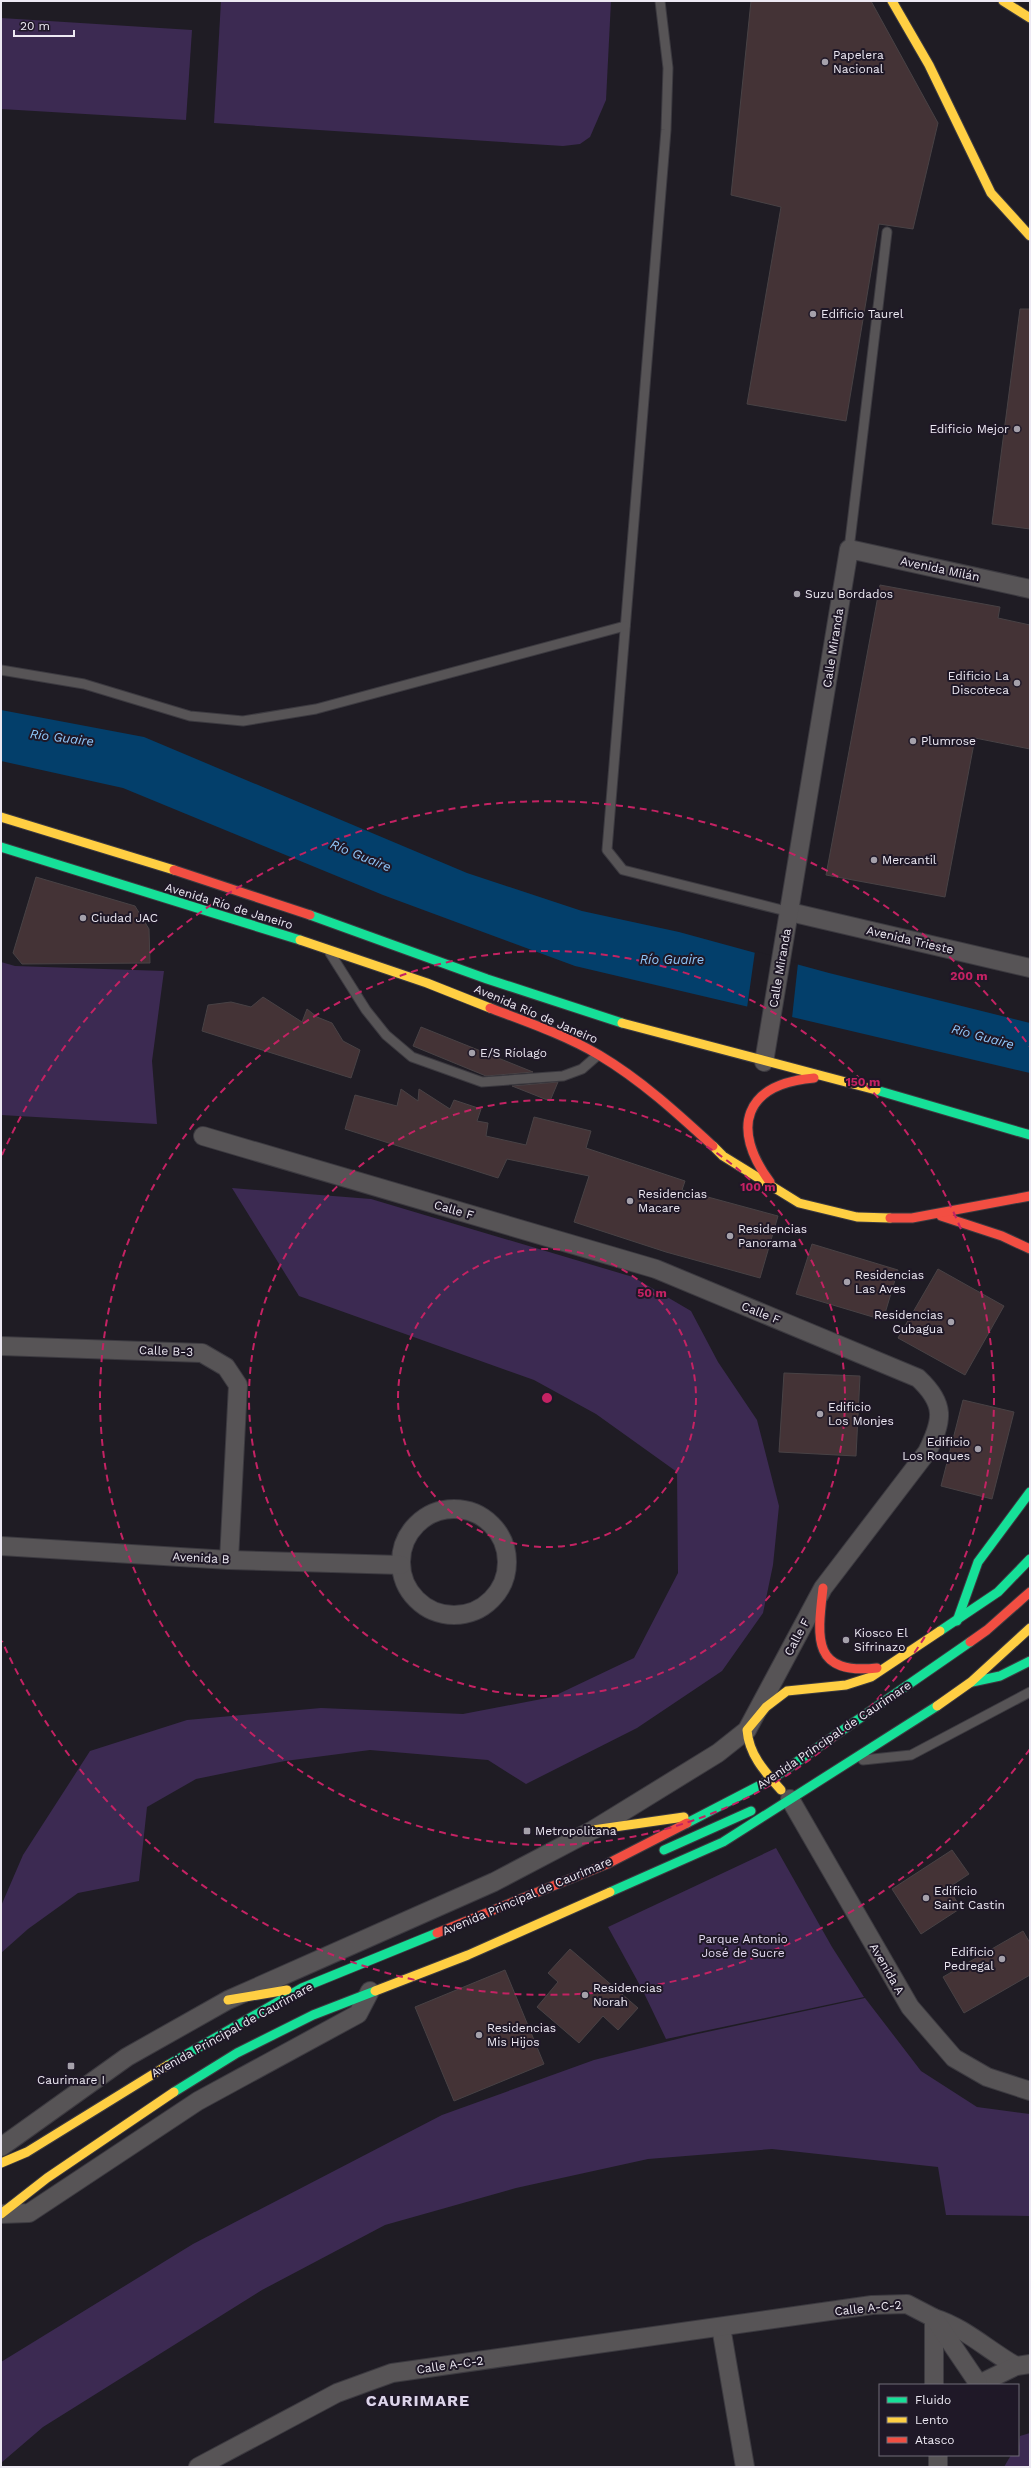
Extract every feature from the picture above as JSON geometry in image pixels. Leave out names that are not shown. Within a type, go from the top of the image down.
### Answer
[{"type":"main road","points":[[892,1],[929,65],[991,193],[1030,236]]},
{"type":"main road","points":[[1003,1],[1030,18]]},
{"type":"main road","name":"Avenida Río de Janeiro","points":[[1,817],[268,900],[544,999],[763,1066],[892,1094],[1030,1135]]},
{"type":"main road","name":"Avenida Río de Janeiro","points":[[1,847],[327,948],[483,1004],[560,1035],[599,1055],[667,1103],[723,1156],[799,1203],[857,1217],[912,1218],[938,1215],[1030,1196]]},
{"type":"main road","points":[[747,1119],[757,1102],[778,1085],[819,1077]]},
{"type":"main road","points":[[755,1090],[747,1119],[746,1130],[752,1156],[761,1171],[779,1192]]},
{"type":"main road","points":[[938,1215],[1002,1236],[1030,1249]]},
{"type":"main road","points":[[957,1621],[978,1562],[1030,1492]]},
{"type":"main road","points":[[790,1799],[772,1779],[751,1751],[747,1741],[747,1730],[766,1707],[786,1691],[846,1685],[871,1677],[957,1621],[998,1592],[1030,1559]]},
{"type":"main road","points":[[823,1588],[818,1619],[819,1637],[822,1651],[830,1662],[852,1670],[888,1666]]},
{"type":"main road","name":"Avenida Principal de Caurimare","points":[[1,2163],[27,2152],[127,2089],[302,1988],[606,1864],[772,1779],[987,1630],[1030,1592]]},
{"type":"main road","points":[[370,1991],[468,1955],[723,1842],[850,1762],[971,1682],[1030,1628]]},
{"type":"main road","points":[[971,1682],[1000,1676],[1030,1661]]},
{"type":"main road","points":[[654,1855],[768,1803],[790,1799]]},
{"type":"main road","points":[[593,1830],[645,1824],[708,1812]]},
{"type":"main road","points":[[490,1912],[506,1915]]},
{"type":"main road","points":[[228,2000],[302,1988]]},
{"type":"street","name":"Avenida Milán","points":[[849,549],[1030,589]]},
{"type":"street","name":"Calle Miranda","points":[[763,1066],[849,549]]},
{"type":"street","name":"Avenida Trieste","points":[[789,917],[1030,968]]},
{"type":"street","name":"Calle F","points":[[203,1136],[656,1270],[918,1378],[932,1391],[940,1411],[937,1431],[927,1452],[823,1588],[747,1730]]},
{"type":"street","name":"Calle B-3","points":[[1,1346],[202,1353],[226,1367],[238,1385],[229,1560]]},
{"type":"street","points":[[447,1510],[466,1510],[481,1517],[496,1529],[503,1539],[507,1554],[506,1574],[494,1597],[485,1606],[466,1614],[447,1615],[431,1610],[416,1600],[405,1584],[401,1565],[405,1541],[413,1528],[422,1520],[447,1510]]},
{"type":"street","name":"Avenida B","points":[[1,1546],[229,1560],[401,1565]]},
{"type":"street","name":"Avenida Principal de Caurimare","points":[[1,2146],[127,2056],[228,2000],[494,1882],[593,1830],[685,1775],[718,1753],[747,1730]]},
{"type":"street","name":"Avenida A","points":[[790,1799],[910,2007],[954,2058],[986,2077],[1030,2091]]},
{"type":"street","points":[[1,2214],[29,2213],[198,2101],[358,2014],[370,1991]]},
{"type":"street","name":"Calle A-C-2","points":[[198,2467],[337,2393],[392,2373],[872,2305],[907,2304],[934,2318],[977,2384]]},
{"type":"street","points":[[934,2384],[934,2318],[949,2323],[1023,2365]]},
{"type":"street","points":[[721,2327],[745,2467]]},
{"type":"street","points":[[977,2384],[1023,2365]]},
{"type":"street","points":[[938,2456],[938,2467]]},
{"type":"lane","points":[[660,1],[668,68],[666,130],[607,850],[623,870],[789,917]]},
{"type":"lane","name":"Calle Miranda","points":[[849,549],[887,232]]},
{"type":"lane","points":[[1,670],[84,684],[190,716],[243,721],[316,709],[625,626]]},
{"type":"lane","points":[[327,948],[366,1010],[386,1035],[412,1057],[482,1082],[563,1076],[582,1069],[599,1055]]},
{"type":"lane","points":[[850,1762],[911,1755],[1030,1692]]},
{"type":"green space","points":[[221,1],[611,1],[606,100],[590,137],[580,144],[563,146],[214,123]]},
{"type":"green space","points":[[1,18],[192,30],[186,120],[1,109]]},
{"type":"green space","points":[[1,962],[15,966],[164,971],[152,1061],[157,1124],[1,1115]]},
{"type":"green space","points":[[232,1188],[371,1199],[633,1277],[691,1311],[718,1362],[757,1420],[779,1506],[773,1565],[763,1613],[722,1671],[637,1728],[526,1784],[488,1760],[370,1750],[285,1761],[196,1779],[147,1807],[139,1881],[78,1893],[28,1929],[1,1953],[1,1906],[23,1855],[90,1751],[187,1720],[321,1708],[463,1714],[552,1697],[634,1658],[678,1573],[677,1472],[596,1414],[534,1380],[299,1296]]},
{"type":"green space","name":"Parque Antonio José de Sucre","points":[[776,1848],[832,1947],[864,1997],[666,2039],[643,1991],[608,1927]]},
{"type":"green space","points":[[865,1998],[921,2071],[977,2107],[1030,2114],[1030,2216],[946,2215],[938,2167],[772,2149],[648,2159],[516,2188],[385,2225],[262,2290],[43,2427],[1,2463],[1,2362],[193,2244],[442,2115],[594,2060],[693,2035]]},
{"type":"green space","points":[[1030,2433],[1030,2467],[1004,2467],[1010,2456],[1019,2456],[1020,2436]]},
{"type":"water","name":"Río Guaire","points":[[1,710],[144,737],[467,873],[582,911],[679,932],[829,973],[1030,1023],[1030,1073],[575,966],[383,895],[123,788],[1,761]]},
{"type":"pier","points":[[755,951],[798,963],[792,1018],[747,1008]]},
{"type":"building","name":"Papelera Nacional","points":[[751,1],[871,1],[938,123],[913,229],[879,224],[846,421],[747,404],[781,207],[731,195]]},
{"type":"building","name":"Edificio Mejor","points":[[1020,309],[1030,309],[1030,529],[992,524]]},
{"type":"building","name":"Plumrose","points":[[880,585],[1000,607],[998,618],[1030,625],[1030,749],[975,738],[945,897],[826,875]]},
{"type":"building","name":"Ciudad JAC","points":[[36,877],[135,906],[149,929],[150,963],[22,964],[13,953]]},
{"type":"building","points":[[263,997],[302,1022],[307,1009],[317,1017],[332,1023],[343,1041],[360,1050],[351,1078],[202,1031],[208,1005],[231,1002],[251,1007]]},
{"type":"building","points":[[421,1027],[533,1072],[486,1076],[413,1046]]},
{"type":"building","points":[[558,1082],[550,1101],[512,1086]]},
{"type":"building","points":[[401,1089],[418,1101],[419,1089],[450,1109],[454,1100],[481,1109],[477,1121],[488,1123],[486,1136],[526,1145],[534,1117],[591,1131],[586,1148],[685,1181],[682,1190],[778,1216],[760,1278],[666,1252],[574,1222],[589,1176],[507,1159],[498,1178],[345,1129],[355,1095],[397,1106]]},
{"type":"building","name":"Residencias Las Aves","points":[[812,1244],[898,1270],[883,1320],[796,1294]]},
{"type":"building","name":"Residencias Cubagua","points":[[938,1269],[1004,1306],[965,1375],[898,1338]]},
{"type":"building","name":"Edificio Los Monjes","points":[[784,1373],[860,1376],[856,1456],[779,1452]]},
{"type":"building","name":"Edificio Los Roques","points":[[963,1400],[1014,1412],[992,1499],[941,1486]]},
{"type":"building","name":"Edificio Saint Castin","points":[[952,1850],[969,1874],[948,1888],[961,1908],[921,1934],[892,1889]]},
{"type":"building","name":"Edificio Pedregal","points":[[1023,1931],[1030,1943],[1030,1975],[964,2013],[943,1977]]},
{"type":"building","name":"Residencias Norah","points":[[570,1949],[638,2008],[618,2030],[603,2016],[579,2043],[537,2007],[558,1982],[548,1973]]},
{"type":"building","name":"Residencias Mis Hijos","points":[[505,1970],[544,2064],[454,2101],[415,2007]]},
{"type":"traffic: fast","points":[[1,847],[300,940]]},
{"type":"traffic: fast","points":[[310,915],[487,979],[622,1023]]},
{"type":"traffic: fast","points":[[876,1090],[1030,1135]]},
{"type":"traffic: fast","points":[[957,1621],[978,1562],[1030,1492]]},
{"type":"traffic: fast","points":[[940,1631],[998,1592],[1030,1559]]},
{"type":"traffic: fast","points":[[687,1823],[772,1779],[970,1642]]},
{"type":"traffic: fast","points":[[972,1682],[1000,1676],[1030,1661]]},
{"type":"traffic: fast","points":[[610,1892],[723,1842],[937,1706]]},
{"type":"traffic: fast","points":[[664,1850],[751,1811]]},
{"type":"traffic: fast","points":[[168,2065],[302,1988],[437,1933]]},
{"type":"traffic: fast","points":[[174,2092],[237,2053],[313,2015],[375,1991]]},
{"type":"traffic: slow","points":[[892,1],[929,65],[991,193],[1030,236]]},
{"type":"traffic: slow","points":[[1003,1],[1030,18]]},
{"type":"traffic: slow","points":[[1,817],[174,870]]},
{"type":"traffic: slow","points":[[300,940],[427,983],[490,1008]]},
{"type":"traffic: slow","points":[[622,1023],[876,1090]]},
{"type":"traffic: slow","points":[[713,1146],[723,1156],[799,1203],[857,1217],[890,1218]]},
{"type":"traffic: slow","points":[[937,1706],[971,1682],[1030,1628]]},
{"type":"traffic: slow","points":[[781,1790],[759,1763],[754,1755],[748,1739],[747,1730],[766,1707],[787,1691],[846,1685],[871,1677],[940,1631]]},
{"type":"traffic: slow","points":[[593,1830],[684,1817]]},
{"type":"traffic: slow","points":[[375,1991],[468,1955],[610,1892]]},
{"type":"traffic: slow","points":[[228,2000],[287,1990]]},
{"type":"traffic: slow","points":[[1,2163],[27,2152],[168,2065]]},
{"type":"traffic: slow","points":[[1,2214],[47,2178],[174,2092]]},
{"type":"traffic: jam","points":[[174,870],[310,915]]},
{"type":"traffic: jam","points":[[490,1008],[559,1035],[599,1055],[644,1086],[713,1146]]},
{"type":"traffic: jam","points":[[770,1182],[758,1162],[750,1144],[748,1127],[751,1112],[759,1099],[772,1089],[790,1082],[814,1078]]},
{"type":"traffic: jam","points":[[890,1218],[912,1218],[1030,1196]]},
{"type":"traffic: jam","points":[[941,1216],[1002,1236],[1030,1249]]},
{"type":"traffic: jam","points":[[823,1588],[820,1623],[820,1638],[823,1650],[830,1659],[840,1666],[856,1669],[877,1668]]},
{"type":"traffic: jam","points":[[970,1642],[987,1630],[1030,1592]]},
{"type":"traffic: jam","points":[[437,1933],[607,1864],[687,1823]]},
{"type":"place","name":"Papelera Nacional","points":[[825,62]]},
{"type":"place","name":"Edificio Taurel","points":[[813,314]]},
{"type":"place","name":"Edificio Mejor","points":[[1017,429]]},
{"type":"place","name":"Suzu Bordados","points":[[797,594]]},
{"type":"place","name":"Edificio La Discoteca","points":[[1017,683]]},
{"type":"place","name":"Plumrose","points":[[913,741]]},
{"type":"place","name":"Mercantil","points":[[874,860]]},
{"type":"place","name":"Ciudad JAC","points":[[83,918]]},
{"type":"place","name":"E/S Ríolago","points":[[472,1053]]},
{"type":"place","name":"Residencias Macare","points":[[630,1201]]},
{"type":"place","name":"Residencias Panorama","points":[[730,1236]]},
{"type":"place","name":"Residencias Las Aves","points":[[847,1282]]},
{"type":"place","name":"Residencias Cubagua","points":[[951,1322]]},
{"type":"place","name":"Edificio Los Monjes","points":[[820,1414]]},
{"type":"place","name":"Edificio Los Roques","points":[[978,1449]]},
{"type":"place","name":"Kiosco El Sifrinazo","points":[[846,1640]]},
{"type":"place","name":"Metropolitana","points":[[527,1831]]},
{"type":"place","name":"Edificio Saint Castin","points":[[926,1898]]},
{"type":"place","name":"Edificio Pedregal","points":[[1002,1959]]},
{"type":"place","name":"Residencias Norah","points":[[585,1995]]},
{"type":"place","name":"Residencias Mis Hijos","points":[[479,2035]]},
{"type":"place","name":"Caurimare I","points":[[71,2066]]},
{"type":"district","name":"CAURIMARE","points":[[418,2400]]}]
